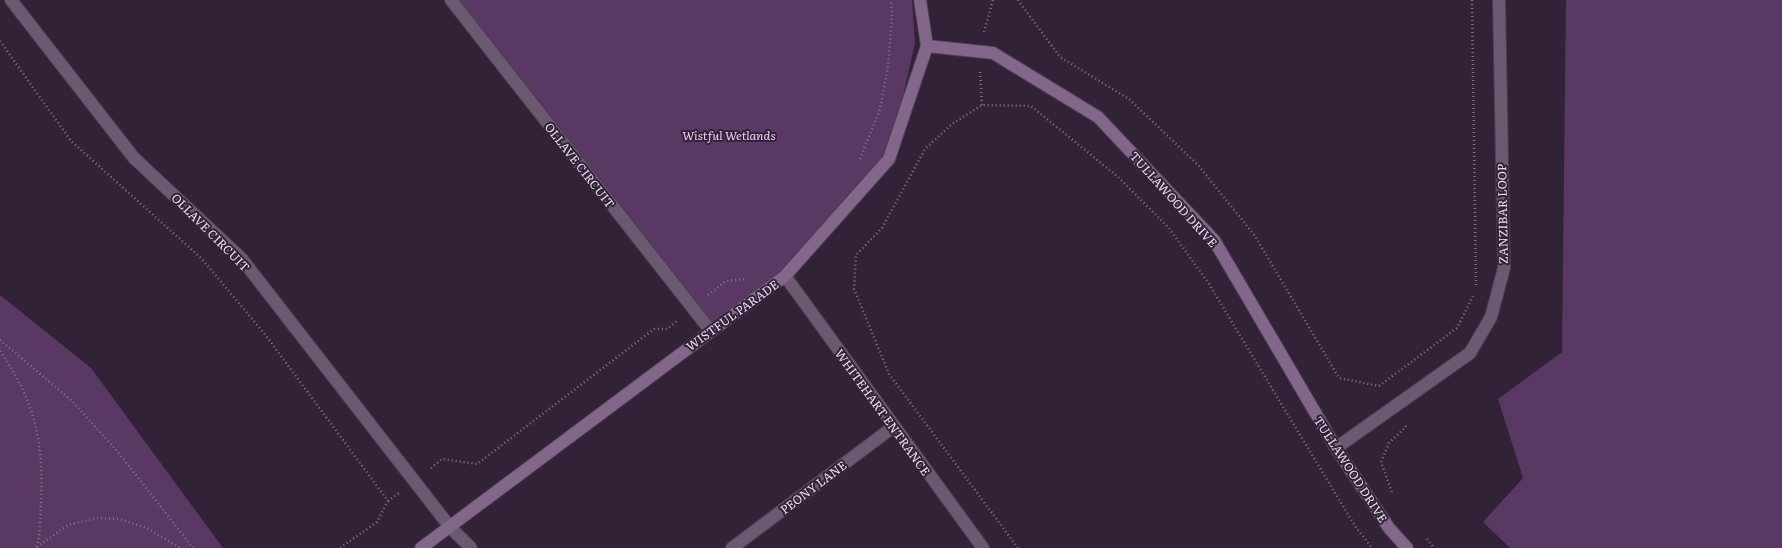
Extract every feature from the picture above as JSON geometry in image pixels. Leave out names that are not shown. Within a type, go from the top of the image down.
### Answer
[{"type":"street","name":"OLLAVE CIRCUIT","points":[[11,0],[134,158],[241,258],[450,527],[471,548]]},
{"type":"street","name":"OLLAVE CIRCUIT","points":[[451,0],[710,330]]},
{"type":"street","name":"WISTFUL PARADE","points":[[421,548],[710,330],[785,276],[888,160],[927,46],[920,0]]},
{"type":"street","name":"ZANZIBAR LOOP","points":[[1336,448],[1470,353],[1491,317],[1504,268],[1499,0]]},
{"type":"street","name":"TULLAWOOD DRIVE","points":[[927,46],[993,53],[1098,117],[1214,240],[1336,448],[1389,528],[1407,548]]},
{"type":"street","name":"WHITEHART ENTRANCE","points":[[785,276],[893,427],[983,548]]},
{"type":"street","name":"PEONY LANE","points":[[732,548],[893,427]]},
{"type":"path","points":[[858,164],[880,109],[888,66],[892,16],[891,0]]},
{"type":"path","points":[[1018,0],[1060,57],[1129,99],[1198,165],[1255,236],[1339,378],[1380,386],[1406,427],[1389,443],[1381,462],[1395,497]]},
{"type":"path","points":[[1380,386],[1457,328],[1476,291],[1472,0]]},
{"type":"path","points":[[0,41],[71,141],[206,263],[264,333],[388,501]]},
{"type":"path","points":[[1018,548],[889,374],[854,289],[856,255],[882,228],[925,148],[952,124],[982,105],[1031,106],[1118,177],[1169,228],[1208,284],[1355,526],[1372,548]]},
{"type":"path","points":[[340,548],[377,522],[388,501],[442,459],[477,464],[654,329],[667,329],[726,281],[753,278]]},
{"type":"path","points":[[0,340],[71,400],[118,452],[193,548]]},
{"type":"path","points":[[0,351],[15,372],[29,401],[38,432],[42,474],[36,548]]},
{"type":"path","points":[[36,548],[68,525],[96,518],[119,519],[146,528],[180,548]]},
{"type":"path","points":[[1426,538],[1434,548]]},
{"type":"green space","name":"Wistful Wetlands","points":[[452,0],[912,0],[915,43],[888,163],[780,276],[711,330]]},
{"type":"green space","points":[[1566,0],[1782,0],[1782,548],[1510,548],[1483,522],[1523,478],[1498,399],[1562,352]]},
{"type":"green space","points":[[0,295],[91,368],[223,548],[0,548]]}]
